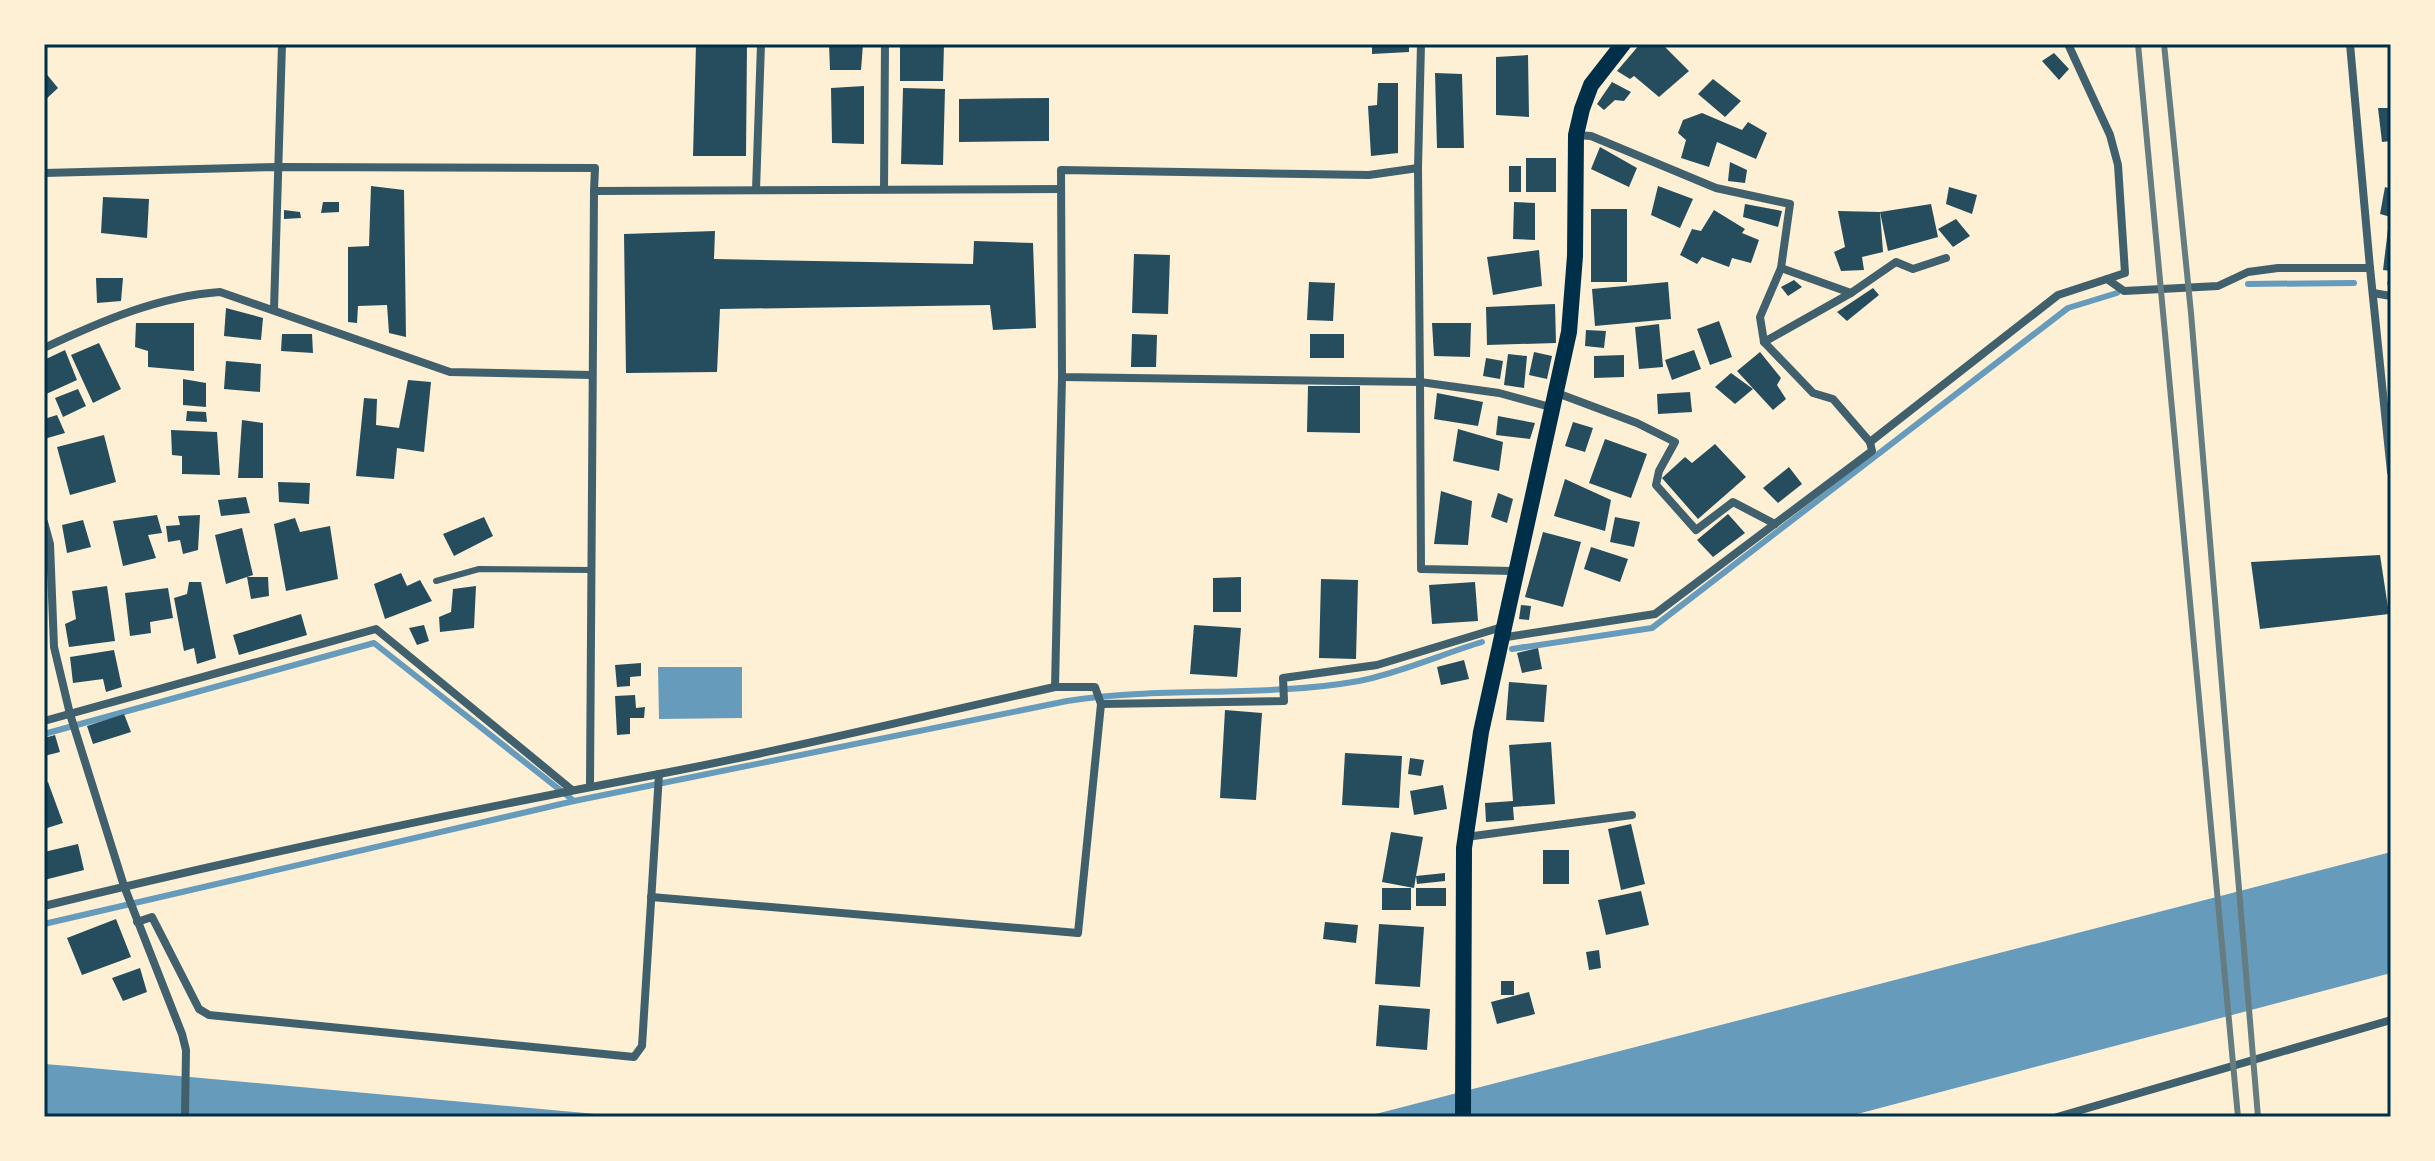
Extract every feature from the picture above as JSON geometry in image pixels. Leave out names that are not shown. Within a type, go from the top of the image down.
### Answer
[{"type":"main road","points":[[1463,1117],[1466,837],[1500,632],[1569,332],[1575,256],[1576,135],[1591,85],[1623,44]]},
{"type":"street","points":[[274,309],[282,44]]},
{"type":"street","points":[[756,190],[761,44]]},
{"type":"street","points":[[884,189],[885,44]]},
{"type":"street","points":[[1421,44],[1418,168],[1421,569],[1513,571]]},
{"type":"street","points":[[1870,442],[2058,295],[2125,273],[2118,165],[2110,135],[2068,44]]},
{"type":"street","points":[[2350,44],[2391,472]]},
{"type":"street","points":[[1101,704],[1284,701],[1283,678],[1377,665],[1500,632],[1655,614],[1872,451],[1870,442],[1833,399],[1813,393],[1764,342],[1760,317],[1781,268],[1790,204],[1716,188],[1591,136],[1576,135]]},
{"type":"street","points":[[44,173],[278,167],[595,168],[590,785]]},
{"type":"street","points":[[1055,687],[1062,377],[1061,170],[1369,175],[1418,168]]},
{"type":"street","points":[[594,191],[1061,189]]},
{"type":"street","points":[[1764,342],[1851,293],[1896,262],[1913,269],[1946,258]]},
{"type":"street","points":[[1781,268],[1851,293]]},
{"type":"street","points":[[2107,279],[2124,291],[2218,286],[2248,272],[2278,268],[2370,268]]},
{"type":"street","points":[[44,348],[99,321],[195,294],[220,292],[450,372],[591,375]]},
{"type":"street","points":[[2373,293],[2391,296]]},
{"type":"street","points":[[1062,377],[1420,382],[1555,401],[1637,423],[1675,442],[1659,471],[1656,485],[1696,530],[1733,502],[1775,524]]},
{"type":"street","points":[[44,522],[50,544],[54,647],[70,714],[124,886],[186,1050],[185,1117]]},
{"type":"street","points":[[44,721],[376,629],[572,790]]},
{"type":"street","points":[[44,906],[590,785],[659,774],[1055,687],[1095,687],[1101,704],[1078,933],[651,897]]},
{"type":"street","points":[[137,922],[152,917],[199,1009],[209,1015],[634,1057],[642,1046],[659,774]]},
{"type":"street","points":[[1466,837],[1632,815]]},
{"type":"street","points":[[2057,1117],[2391,1020]]},
{"type":"lane","points":[[436,581],[479,569],[591,570]]},
{"type":"water","points":[[658,667],[742,667],[742,718],[659,719]]},
{"type":"water","points":[[2391,852],[2391,973],[1846,1117],[1364,1117]]},
{"type":"water","points":[[44,1064],[69,1066],[629,1117],[44,1117]]},
{"type":"building","points":[[696,44],[747,44],[746,156],[693,156]]},
{"type":"building","points":[[829,44],[863,44],[861,70],[830,70]]},
{"type":"building","points":[[900,44],[944,44],[943,81],[900,81]]},
{"type":"building","points":[[1372,44],[1409,44],[1409,52],[1372,54]]},
{"type":"building","points":[[1640,44],[1662,44],[1689,71],[1659,97],[1634,76],[1630,79],[1617,71]]},
{"type":"building","points":[[2054,53],[2069,69],[2059,80],[2042,61]]},
{"type":"building","points":[[1528,55],[1529,117],[1496,115],[1496,57]]},
{"type":"building","points":[[44,71],[58,88],[44,101]]},
{"type":"building","points":[[1435,73],[1462,74],[1464,148],[1437,148]]},
{"type":"building","points":[[1713,79],[1741,101],[1725,117],[1698,94]]},
{"type":"building","points":[[1612,82],[1631,92],[1624,101],[1615,100],[1604,110],[1597,104]]},
{"type":"building","points":[[1378,83],[1398,83],[1398,153],[1371,156],[1368,106],[1377,105]]},
{"type":"building","points":[[864,86],[864,144],[832,143],[831,88]]},
{"type":"building","points":[[903,88],[945,89],[943,165],[901,164]]},
{"type":"building","points":[[1049,98],[1049,141],[959,142],[959,99]]},
{"type":"building","points":[[2378,108],[2391,108],[2391,141],[2382,142]]},
{"type":"building","points":[[1702,113],[1742,130],[1748,122],[1767,133],[1756,159],[1717,142],[1709,167],[1681,158],[1686,140],[1678,133],[1683,120]]},
{"type":"building","points":[[1600,147],[1637,168],[1629,187],[1591,169]]},
{"type":"building","points":[[1526,158],[1556,158],[1556,192],[1526,192]]},
{"type":"building","points":[[1730,162],[1747,170],[1745,183],[1728,181]]},
{"type":"building","points":[[1509,166],[1521,166],[1521,192],[1509,192]]},
{"type":"building","points":[[371,186],[404,190],[406,337],[389,333],[387,305],[358,306],[357,323],[348,322],[348,247],[369,246]]},
{"type":"building","points":[[1658,186],[1693,199],[1680,228],[1651,215]]},
{"type":"building","points":[[1949,187],[1977,195],[1972,214],[1946,204]]},
{"type":"building","points":[[2385,187],[2391,189],[2391,217],[2380,214]]},
{"type":"building","points":[[103,197],[149,199],[147,238],[101,233]]},
{"type":"building","points":[[323,202],[339,202],[339,212],[321,213]]},
{"type":"building","points":[[1514,202],[1535,203],[1535,240],[1513,239]]},
{"type":"building","points":[[1745,204],[1782,211],[1778,227],[1743,217]]},
{"type":"building","points":[[1931,204],[1938,237],[1888,251],[1880,212]]},
{"type":"building","points":[[1591,209],[1627,209],[1627,282],[1591,282]]},
{"type":"building","points":[[284,210],[300,212],[301,218],[284,219]]},
{"type":"building","points":[[1714,210],[1745,229],[1742,233],[1759,240],[1751,263],[1732,258],[1729,267],[1702,257],[1697,264],[1680,255],[1692,229],[1701,231]]},
{"type":"building","points":[[1838,211],[1880,212],[1883,252],[1862,257],[1864,270],[1841,271],[1834,252],[1845,247]]},
{"type":"building","points":[[1956,219],[1970,236],[1953,247],[1938,229]]},
{"type":"building","points":[[2388,229],[2391,230],[2391,271],[2383,270]]},
{"type":"building","points":[[715,231],[714,259],[973,264],[974,241],[1033,243],[1036,328],[993,330],[990,305],[720,309],[717,372],[626,373],[624,234]]},
{"type":"building","points":[[1539,250],[1542,286],[1493,295],[1487,257]]},
{"type":"building","points":[[1134,254],[1170,255],[1168,314],[1132,313]]},
{"type":"building","points":[[96,278],[123,278],[121,301],[97,303]]},
{"type":"building","points":[[1794,280],[1802,287],[1788,296],[1781,287]]},
{"type":"building","points":[[1309,282],[1335,283],[1333,321],[1307,320]]},
{"type":"building","points":[[1668,282],[1671,319],[1595,326],[1592,289]]},
{"type":"building","points":[[1873,288],[1879,295],[1847,321],[1837,312]]},
{"type":"building","points":[[1555,304],[1556,343],[1487,345],[1486,307]]},
{"type":"building","points":[[226,308],[263,318],[261,340],[224,336]]},
{"type":"building","points":[[1719,321],[1732,357],[1710,365],[1697,329]]},
{"type":"building","points":[[136,323],[194,323],[194,371],[148,367],[148,351],[135,347]]},
{"type":"building","points":[[1432,323],[1471,323],[1470,357],[1434,356]]},
{"type":"building","points":[[1659,324],[1663,367],[1639,369],[1635,327]]},
{"type":"building","points":[[1586,330],[1606,331],[1604,348],[1585,346]]},
{"type":"building","points":[[282,334],[312,334],[313,353],[281,351]]},
{"type":"building","points":[[1132,334],[1157,335],[1156,367],[1131,367]]},
{"type":"building","points":[[1310,334],[1344,334],[1344,358],[1310,358]]},
{"type":"building","points":[[99,343],[121,389],[93,403],[71,355]]},
{"type":"building","points":[[65,350],[77,380],[44,395],[44,360]]},
{"type":"building","points":[[1694,350],[1701,369],[1672,380],[1665,360]]},
{"type":"building","points":[[1534,352],[1552,356],[1547,379],[1529,375]]},
{"type":"building","points":[[1760,352],[1781,378],[1777,385],[1786,399],[1773,410],[1737,371]]},
{"type":"building","points":[[1508,354],[1527,356],[1524,388],[1504,385]]},
{"type":"building","points":[[1624,355],[1624,377],[1594,378],[1594,356]]},
{"type":"building","points":[[1486,358],[1503,361],[1500,379],[1483,376]]},
{"type":"building","points":[[226,361],[261,364],[260,392],[224,389]]},
{"type":"building","points":[[1731,373],[1753,389],[1735,404],[1715,387]]},
{"type":"building","points":[[183,379],[206,383],[206,407],[183,405]]},
{"type":"building","points":[[408,380],[431,382],[424,452],[397,448],[394,479],[356,476],[364,398],[377,399],[376,425],[399,428]]},
{"type":"building","points":[[1308,386],[1360,386],[1360,433],[1307,432]]},
{"type":"building","points":[[78,389],[86,406],[63,417],[55,398]]},
{"type":"building","points":[[1690,392],[1692,412],[1658,414],[1657,394]]},
{"type":"building","points":[[1437,393],[1483,402],[1478,426],[1434,419]]},
{"type":"building","points":[[187,411],[206,412],[207,422],[186,421]]},
{"type":"building","points":[[57,415],[65,433],[44,439],[44,419]]},
{"type":"building","points":[[1498,416],[1535,423],[1530,439],[1496,435]]},
{"type":"building","points":[[242,420],[263,423],[263,478],[238,478]]},
{"type":"building","points":[[1573,422],[1593,428],[1585,452],[1565,446]]},
{"type":"building","points":[[1458,429],[1503,442],[1499,471],[1453,461]]},
{"type":"building","points":[[171,430],[217,432],[220,475],[182,474],[182,456],[172,455]]},
{"type":"building","points":[[104,435],[116,482],[70,495],[57,447]]},
{"type":"building","points":[[1605,439],[1647,454],[1631,498],[1589,483]]},
{"type":"building","points":[[1715,444],[1746,477],[1698,519],[1662,478],[1685,457],[1692,463]]},
{"type":"building","points":[[1789,467],[1802,484],[1778,503],[1763,488]]},
{"type":"building","points":[[1565,479],[1611,500],[1605,531],[1554,516]]},
{"type":"building","points":[[278,482],[310,483],[309,504],[279,502]]},
{"type":"building","points":[[1441,491],[1472,501],[1468,545],[1434,544]]},
{"type":"building","points":[[1498,493],[1513,499],[1507,523],[1491,517]]},
{"type":"building","points":[[246,497],[250,513],[221,516],[218,500]]},
{"type":"building","points":[[1728,514],[1745,533],[1713,557],[1697,540]]},
{"type":"building","points":[[157,515],[162,533],[148,535],[156,558],[123,566],[113,521]]},
{"type":"building","points":[[200,515],[198,550],[183,554],[180,540],[168,542],[166,526],[180,525],[178,516]]},
{"type":"building","points":[[484,517],[493,536],[454,556],[443,534]]},
{"type":"building","points":[[1615,517],[1640,522],[1634,547],[1610,542]]},
{"type":"building","points":[[295,518],[300,532],[330,526],[338,579],[286,591],[274,524]]},
{"type":"building","points":[[83,520],[91,547],[67,553],[62,525]]},
{"type":"building","points":[[242,528],[253,575],[226,584],[215,535]]},
{"type":"building","points":[[1543,532],[1581,542],[1563,607],[1525,597]]},
{"type":"building","points":[[1591,547],[1628,559],[1620,582],[1584,569]]},
{"type":"building","points":[[2380,555],[2389,614],[2260,629],[2251,562]]},
{"type":"building","points":[[401,573],[407,586],[420,580],[432,601],[385,619],[374,584]]},
{"type":"building","points":[[247,577],[268,577],[269,596],[251,599]]},
{"type":"building","points":[[1241,577],[1241,612],[1213,612],[1213,578]]},
{"type":"building","points":[[1321,579],[1358,580],[1356,659],[1319,658]]},
{"type":"building","points":[[189,582],[201,582],[216,658],[197,664],[194,648],[184,651],[174,598],[187,594]]},
{"type":"building","points":[[1475,582],[1478,621],[1432,624],[1429,585]]},
{"type":"building","points":[[107,586],[115,641],[69,647],[65,624],[76,619],[72,591]]},
{"type":"building","points":[[476,586],[474,628],[440,632],[439,617],[451,612],[453,589]]},
{"type":"building","points":[[168,588],[173,618],[150,622],[151,633],[130,636],[125,593]]},
{"type":"building","points":[[1521,605],[1531,606],[1529,620],[1519,619]]},
{"type":"building","points":[[301,614],[307,635],[239,655],[233,635]]},
{"type":"building","points":[[424,625],[429,641],[417,645],[409,628]]},
{"type":"building","points":[[1194,625],[1241,628],[1237,677],[1190,674]]},
{"type":"building","points":[[1538,648],[1542,669],[1522,673],[1517,653]]},
{"type":"building","points":[[114,650],[122,687],[106,692],[103,679],[73,683],[70,657]]},
{"type":"building","points":[[1464,660],[1469,679],[1441,685],[1437,667]]},
{"type":"building","points":[[641,663],[641,676],[630,677],[630,686],[617,687],[615,665]]},
{"type":"building","points":[[1509,682],[1547,685],[1544,722],[1506,720]]},
{"type":"building","points":[[635,695],[636,708],[645,707],[644,718],[630,718],[630,734],[617,735],[615,696]]},
{"type":"building","points":[[1225,710],[1262,713],[1256,800],[1220,798]]},
{"type":"building","points":[[124,714],[131,732],[93,744],[87,726]]},
{"type":"building","points":[[55,735],[60,752],[44,756],[44,738]]},
{"type":"building","points":[[1551,742],[1555,804],[1513,807],[1514,820],[1486,822],[1485,803],[1513,801],[1509,745]]},
{"type":"building","points":[[1345,753],[1402,756],[1399,808],[1342,805]]},
{"type":"building","points":[[1410,758],[1424,760],[1421,776],[1408,774]]},
{"type":"building","points":[[48,782],[63,823],[44,829],[44,783]]},
{"type":"building","points":[[1443,785],[1447,809],[1414,815],[1410,791]]},
{"type":"building","points":[[1631,824],[1645,884],[1621,890],[1608,829]]},
{"type":"building","points":[[1391,832],[1423,837],[1414,888],[1382,882]]},
{"type":"building","points":[[78,844],[84,870],[44,880],[44,852]]},
{"type":"building","points":[[1543,850],[1569,850],[1569,884],[1543,884]]},
{"type":"building","points":[[1445,873],[1445,881],[1417,884],[1416,876]]},
{"type":"building","points":[[1382,888],[1411,888],[1411,910],[1382,910]]},
{"type":"building","points":[[1416,888],[1446,888],[1446,906],[1416,906]]},
{"type":"building","points":[[1641,891],[1649,925],[1606,935],[1598,900]]},
{"type":"building","points":[[116,919],[131,957],[82,975],[67,938]]},
{"type":"building","points":[[1325,922],[1358,925],[1356,943],[1323,939]]},
{"type":"building","points":[[1379,924],[1424,927],[1420,987],[1375,984]]},
{"type":"building","points":[[1599,950],[1601,968],[1589,970],[1586,952]]},
{"type":"building","points":[[140,968],[147,992],[123,1001],[112,978]]},
{"type":"building","points":[[1501,981],[1514,981],[1514,995],[1501,995]]},
{"type":"building","points":[[1529,992],[1535,1014],[1497,1024],[1491,1002]]},
{"type":"building","points":[[1379,1005],[1430,1009],[1427,1050],[1376,1046]]},
{"type":"waterway","points":[[2248,284],[2354,283]]},
{"type":"waterway","points":[[1512,649],[1652,628],[2068,308],[2117,293]]},
{"type":"waterway","points":[[44,924],[574,801],[1067,701],[1140,694],[1287,689],[1359,681],[1482,642]]},
{"type":"waterway","points":[[44,734],[374,643],[574,801]]},
{"type":"railway","points":[[2138,44],[2238,1117]]},
{"type":"railway","points":[[2164,44],[2191,313],[2258,1117]]}]
